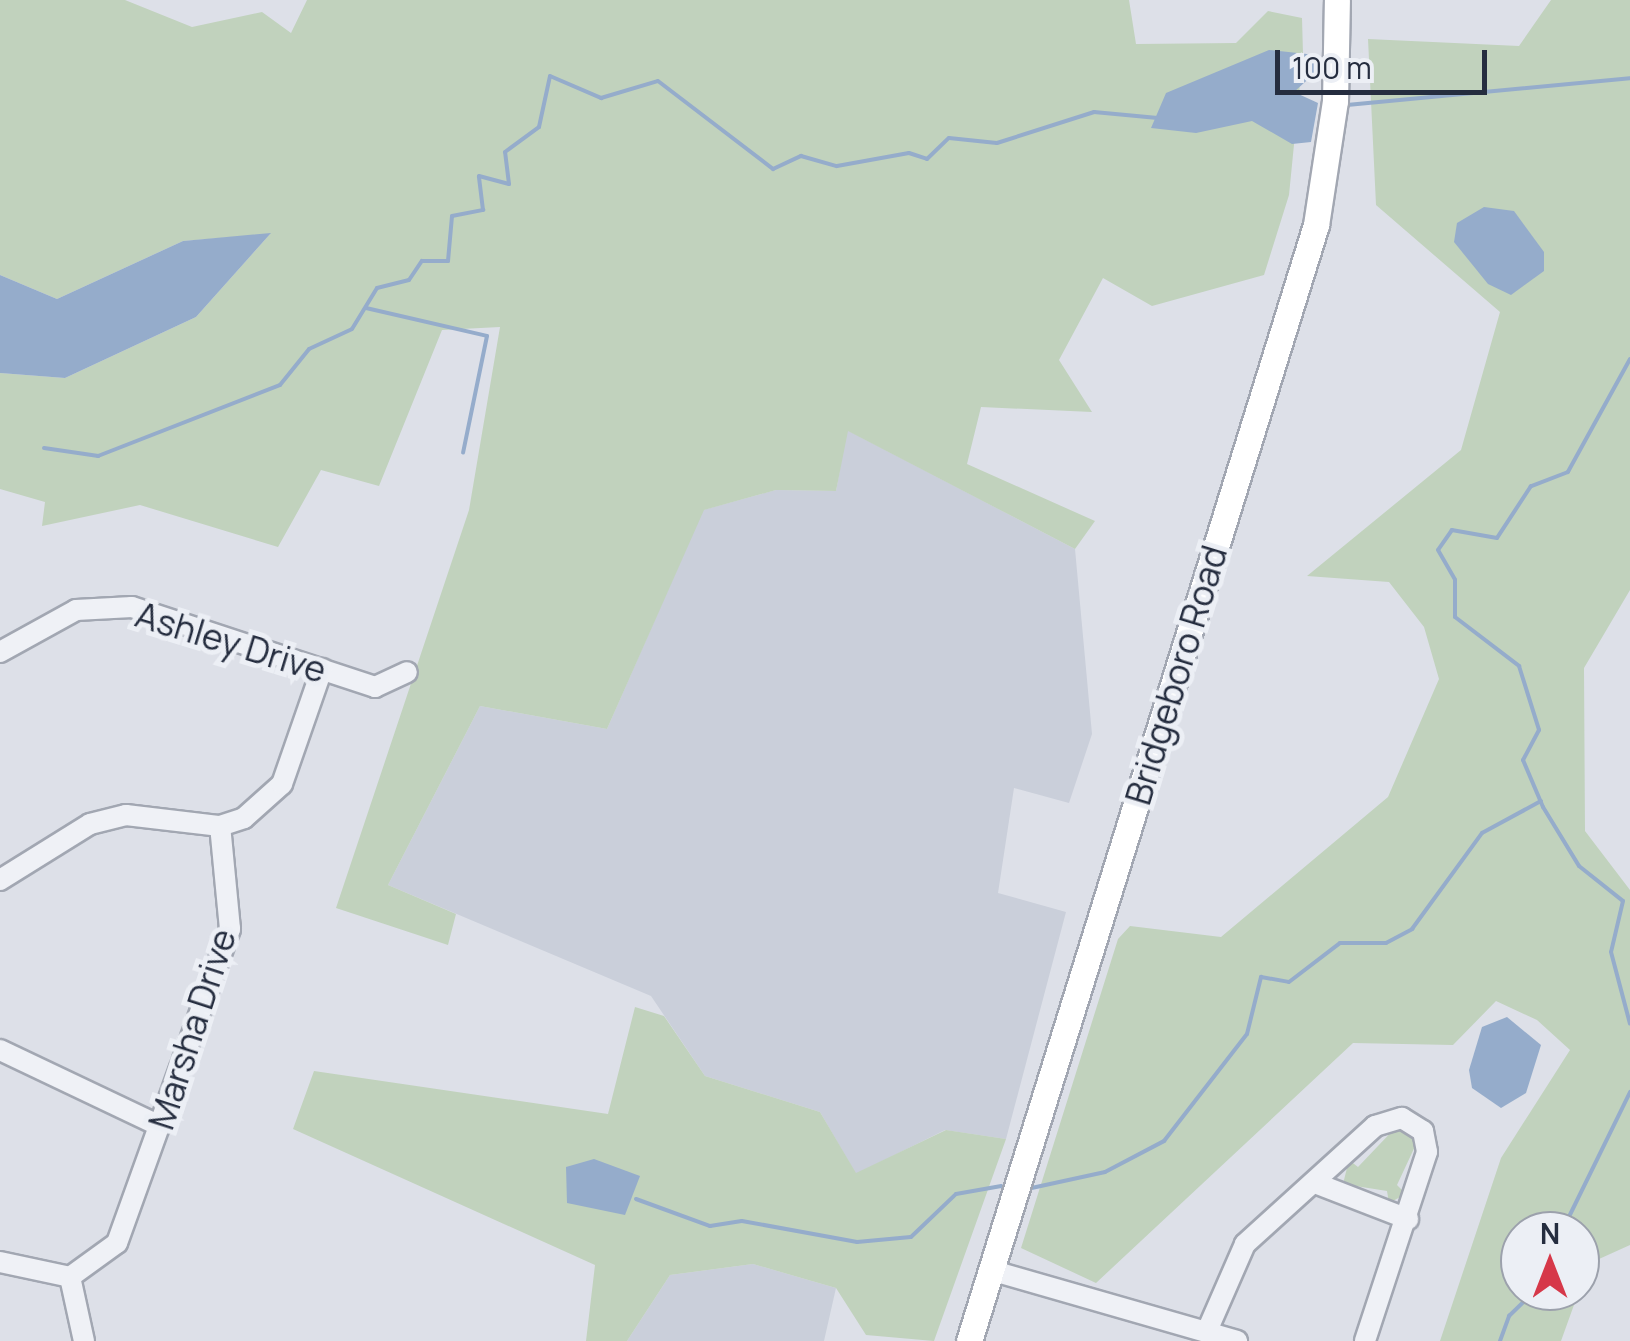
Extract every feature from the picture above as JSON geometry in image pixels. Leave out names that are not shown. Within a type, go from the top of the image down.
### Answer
[{"type":"main road","name":"Bridgeboro Road","points":[[969,1341],[1316,226],[1337,0]]},
{"type":"street","name":"Ashley Drive","points":[[0,652],[76,610],[132,607],[374,687],[406,672]]},
{"type":"street","points":[[0,880],[90,824],[126,815],[220,826],[282,784],[322,669]]},
{"type":"street","name":"Marsha Drive","points":[[70,1278],[117,1243],[230,928],[220,826]]},
{"type":"street","points":[[0,1050],[160,1126]]},
{"type":"street","points":[[1207,1332],[1236,1254],[1380,1122],[1407,1119],[1428,1144],[1408,1218],[1365,1341]]},
{"type":"street","points":[[1316,1184],[1408,1218]]},
{"type":"street","points":[[0,1262],[70,1278],[84,1341]]},
{"type":"street","points":[[990,1270],[1237,1341]]},
{"type":"shaded area","points":[[847,430],[1075,549],[1092,734],[1069,803],[1014,788],[998,893],[1066,912],[1006,1139],[945,1130],[856,1174],[820,1112],[705,1076],[651,996],[388,885],[480,706],[607,729],[703,510],[776,490],[836,491]]},
{"type":"shaded area","points":[[753,1264],[836,1288],[824,1341],[627,1341],[670,1275]]},
{"type":"green space","points":[[0,0],[125,0],[192,27],[262,12],[291,33],[307,0],[1129,0],[1136,44],[1236,43],[1268,11],[1302,18],[1303,54],[1289,195],[1264,275],[1152,306],[1103,278],[1059,360],[1092,412],[981,407],[967,464],[1095,521],[1075,549],[848,431],[836,491],[776,490],[704,510],[607,729],[480,706],[388,885],[456,914],[448,945],[336,908],[469,510],[500,327],[442,330],[379,486],[321,470],[278,547],[140,505],[42,526],[45,502],[0,489],[0,373],[65,378],[196,317],[270,234],[183,241],[57,299],[0,275]]},
{"type":"green space","points":[[1551,0],[1630,0],[1630,590],[1584,668],[1585,831],[1630,890],[1630,1245],[1600,1259],[1600,1211],[1500,1211],[1500,1311],[1572,1311],[1561,1341],[1440,1341],[1501,1158],[1570,1050],[1537,1020],[1496,1001],[1453,1045],[1353,1043],[1096,1283],[1021,1248],[1118,939],[1130,926],[1221,937],[1388,797],[1439,679],[1424,627],[1389,582],[1307,576],[1461,450],[1500,312],[1376,205],[1368,39],[1519,46]]},
{"type":"green space","points":[[635,1007],[664,1016],[705,1076],[820,1112],[856,1173],[946,1130],[1006,1139],[934,1341],[866,1335],[836,1288],[753,1264],[670,1275],[627,1341],[586,1341],[595,1265],[293,1129],[314,1071],[608,1114]]},
{"type":"green space","points":[[1398,1125],[1418,1140],[1397,1185],[1406,1194],[1389,1203],[1387,1191],[1343,1184],[1349,1160],[1358,1167]]},
{"type":"water","points":[[1269,50],[1316,55],[1316,72],[1294,92],[1318,103],[1311,142],[1292,144],[1252,121],[1196,133],[1151,128],[1166,93]]},
{"type":"water","points":[[1484,207],[1514,211],[1544,252],[1544,271],[1511,295],[1488,284],[1454,242],[1457,223]]},
{"type":"water","points":[[271,233],[196,317],[65,378],[0,373],[0,275],[57,299],[183,241]]},
{"type":"water","points":[[1507,1017],[1541,1045],[1526,1093],[1501,1108],[1472,1088],[1469,1070],[1482,1027]]},
{"type":"water","points":[[594,1159],[640,1176],[625,1215],[567,1203],[566,1167]]},
{"type":"waterway","points":[[44,448],[98,456],[280,385],[309,349],[352,329],[377,288],[409,280],[422,261],[448,261],[452,216],[483,210],[479,176],[509,184],[505,152],[539,127],[550,76],[601,98],[658,81],[773,169],[801,156],[837,166],[909,153],[927,159],[949,138],[997,143],[1094,112],[1158,118]]},
{"type":"waterway","points":[[1347,105],[1630,78]]},
{"type":"waterway","points":[[366,308],[487,336],[463,453]]},
{"type":"waterway","points":[[1630,359],[1568,472],[1531,486],[1497,538],[1452,530],[1438,550],[1455,580],[1455,617],[1519,666],[1539,730],[1523,760],[1543,807],[1579,866],[1623,901],[1611,952],[1630,1024]]},
{"type":"waterway","points":[[1027,1189],[1105,1172],[1164,1141],[1247,1034],[1261,977],[1289,982],[1340,943],[1386,943],[1412,929],[1482,833],[1541,801]]},
{"type":"waterway","points":[[1572,1211],[1630,1092]]},
{"type":"waterway","points":[[636,1199],[710,1226],[742,1221],[857,1242],[911,1237],[956,1194],[1001,1186]]},
{"type":"waterway","points":[[1500,1341],[1514,1311]]}]
